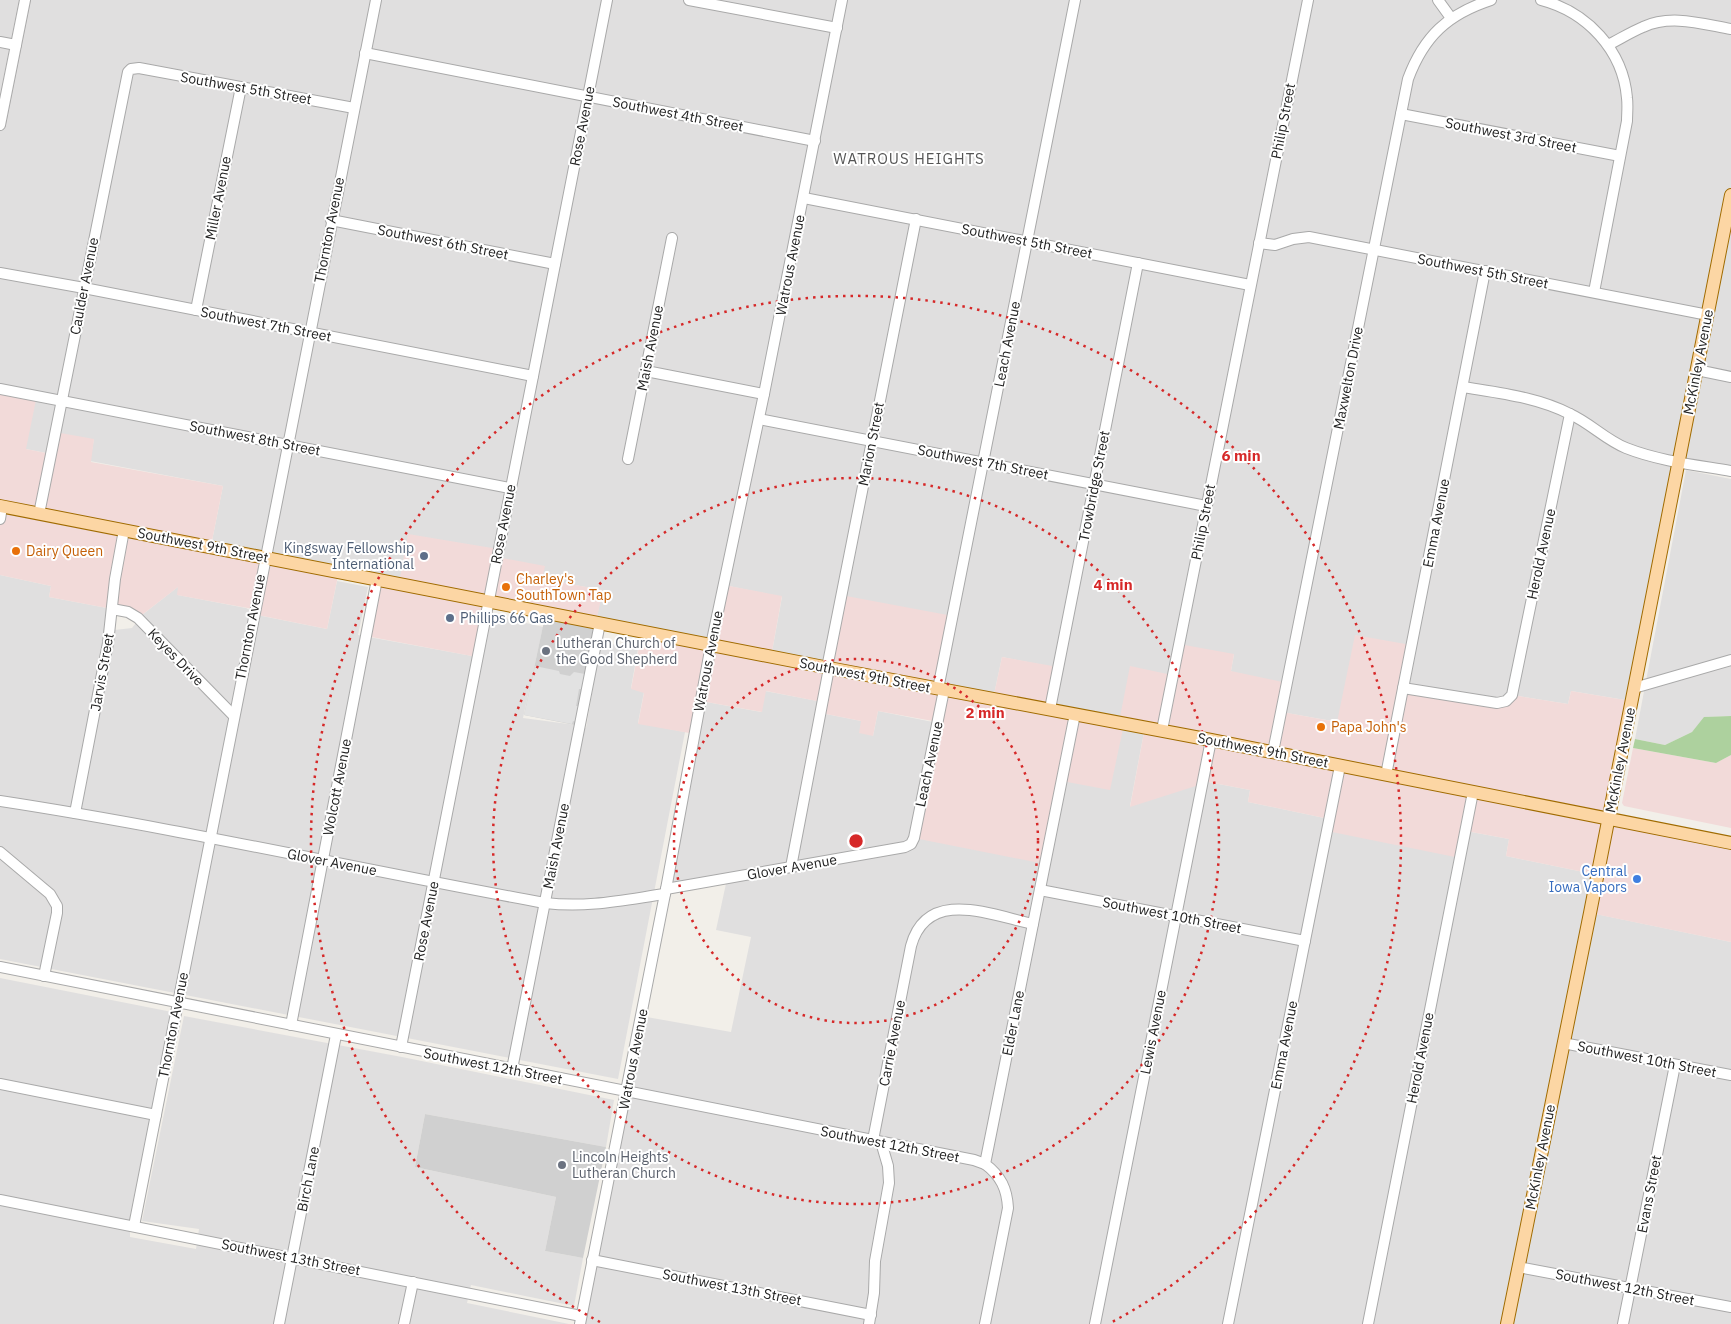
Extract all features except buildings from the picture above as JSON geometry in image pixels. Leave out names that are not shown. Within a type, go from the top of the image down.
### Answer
[{"type":"main road","name":"McKinley Avenue","points":[[1507,1324],[1731,195]]},
{"type":"main road","name":"Southwest 9th Street","points":[[1,510],[39,514],[124,530],[828,668],[1162,730],[1731,843]]},
{"type":"street","points":[[0,126],[25,0]]},
{"type":"street","name":"Thornton Avenue","points":[[134,1226],[286,444],[376,0]]},
{"type":"street","name":"Rose Avenue","points":[[401,1047],[607,0]]},
{"type":"street","points":[[689,0],[837,28]]},
{"type":"street","name":"Watrous Avenue","points":[[580,1320],[666,891],[711,645],[804,198],[842,0]]},
{"type":"street","name":"Leach Avenue","points":[[914,838],[983,462],[1075,0]]},
{"type":"street","name":"Philip Street","points":[[1162,730],[1308,0]]},
{"type":"street","points":[[1438,0],[1451,18]]},
{"type":"street","name":"Maxwelton Drive","points":[[1273,752],[1408,79],[1414,62],[1426,42],[1442,25],[1471,6],[1491,0]]},
{"type":"street","points":[[1541,0],[1573,12],[1592,26],[1608,45],[1623,75],[1628,98],[1627,121],[1594,292]]},
{"type":"street","points":[[1608,45],[1644,26],[1667,21],[1686,21],[1731,29]]},
{"type":"street","points":[[0,42],[16,45]]},
{"type":"street","name":"Southwest 4th Street","points":[[365,53],[815,141]]},
{"type":"street","name":"Southwest 5th Street","points":[[139,68],[354,108]]},
{"type":"street","name":"Caulder Avenue","points":[[39,514],[126,76],[131,69],[139,68]]},
{"type":"street","name":"Miller Avenue","points":[[196,310],[241,87]]},
{"type":"street","name":"Southwest 3rd Street","points":[[1401,114],[1620,156]]},
{"type":"street","name":"Southwest 5th Street","points":[[804,198],[1250,284]]},
{"type":"street","name":"Marion Street","points":[[791,867],[916,219]]},
{"type":"street","name":"Southwest 6th Street","points":[[331,220],[555,264]]},
{"type":"street","name":"Southwest 5th Street","points":[[1259,243],[1275,245],[1293,239],[1309,237],[1708,314]]},
{"type":"street","name":"Maish Avenue","points":[[628,459],[672,238]]},
{"type":"street","name":"Trowbridge Street","points":[[1050,709],[1138,263]]},
{"type":"street","name":"Emma Avenue","points":[[1386,775],[1485,271]]},
{"type":"street","name":"Southwest 7th Street","points":[[0,273],[533,376]]},
{"type":"street","points":[[1697,370],[1731,377]]},
{"type":"street","points":[[646,371],[764,394]]},
{"type":"street","points":[[1463,387],[1533,400],[1570,414],[1625,448],[1648,456],[1731,471]]},
{"type":"street","name":"Southwest 8th Street","points":[[0,388],[510,488]]},
{"type":"street","name":"Herold Avenue","points":[[1403,688],[1497,704],[1506,701],[1512,695],[1570,414]]},
{"type":"street","name":"Southwest 7th Street","points":[[759,419],[1206,506]]},
{"type":"street","name":"Jarvis Street","points":[[75,813],[108,643],[115,580],[124,530]]},
{"type":"street","name":"Wolcott Avenue","points":[[290,1026],[377,579]]},
{"type":"street","name":"Keyes Drive","points":[[112,609],[128,612],[138,618],[233,715]]},
{"type":"street","name":"Maish Avenue","points":[[512,1069],[600,623]]},
{"type":"street","points":[[1634,688],[1731,660]]},
{"type":"street","name":"Elder Lane","points":[[985,1164],[1075,714]]},
{"type":"street","name":"Lewis Avenue","points":[[1095,1324],[1211,740]]},
{"type":"street","name":"Emma Avenue","points":[[1228,1324],[1340,766]]},
{"type":"street","name":"Herold Avenue","points":[[1368,1324],[1473,792]]},
{"type":"street","name":"Glover Avenue","points":[[0,801],[210,838],[566,906],[591,905],[905,847],[911,844],[914,838]]},
{"type":"street","points":[[0,852],[50,894],[57,906],[44,976]]},
{"type":"street","name":"Southwest 10th Street","points":[[1040,890],[1305,941]]},
{"type":"street","name":"Carrie Avenue","points":[[870,1320],[874,1293],[875,1261],[889,1183],[888,1166],[877,1141],[915,934],[921,923],[931,915],[943,910],[973,910],[1033,924]]},
{"type":"street","name":"Southwest 12th Street","points":[[0,967],[290,1026],[974,1160],[985,1164]]},
{"type":"street","name":"Birch Lane","points":[[278,1324],[336,1034]]},
{"type":"street","name":"Southwest 10th Street","points":[[1563,1043],[1731,1076]]},
{"type":"street","name":"Evans Street","points":[[1623,1324],[1675,1065]]},
{"type":"street","points":[[0,1084],[156,1116]]},
{"type":"street","points":[[985,1164],[1003,1182],[1008,1195],[1008,1208],[985,1324]]},
{"type":"street","name":"Southwest 13th Street","points":[[0,1200],[413,1282],[580,1320]]},
{"type":"street","name":"Southwest 13th Street","points":[[592,1260],[870,1320]]},
{"type":"street","name":"Southwest 12th Street","points":[[1518,1267],[1731,1307]]},
{"type":"street","points":[[404,1324],[413,1282]]},
{"type":"shaded area","points":[[0,0],[1731,0],[1731,471],[1679,461],[1631,701],[1571,691],[1568,704],[1512,695],[1506,701],[1403,688],[1356,635],[1338,722],[1281,712],[1231,671],[1234,654],[1173,676],[1119,722],[1050,709],[1058,668],[1002,657],[993,699],[771,657],[782,597],[724,585],[711,645],[596,622],[602,590],[542,579],[399,583],[211,546],[223,486],[90,461],[94,439],[51,454],[26,449],[0,389]]},
{"type":"shaded area","points":[[0,389],[37,395],[26,449],[51,454],[55,432],[94,439],[91,462],[223,486],[211,546],[339,571],[327,629],[253,614],[253,609],[177,595],[178,587],[138,618],[128,612],[49,597],[51,586],[0,575]]},
{"type":"shaded area","points":[[1686,470],[1731,479],[1731,716],[1705,717],[1692,732],[1665,745],[1635,739]]},
{"type":"shaded area","points":[[408,534],[498,549],[497,557],[545,566],[542,579],[603,590],[596,622],[488,601],[477,657],[366,636],[377,579],[399,583]]},
{"type":"shaded area","points":[[0,575],[51,586],[49,597],[107,608],[106,631],[132,628],[142,615],[179,586],[178,595],[246,608],[262,616],[327,629],[337,581],[368,587],[358,635],[483,658],[492,615],[543,627],[523,718],[586,728],[601,642],[638,649],[631,688],[644,692],[638,723],[685,732],[618,1079],[0,959]]},
{"type":"shaded area","points":[[724,585],[782,596],[771,657],[827,668],[841,595],[953,616],[938,688],[993,699],[1002,657],[1058,667],[1050,709],[1119,722],[1130,666],[1172,675],[1179,644],[1234,654],[1231,671],[1287,683],[1282,712],[1337,722],[1355,635],[1411,645],[1403,687],[1497,703],[1512,695],[1568,704],[1571,691],[1631,701],[1608,819],[1731,843],[1731,942],[1590,913],[1598,875],[1506,856],[1509,839],[1466,831],[1460,858],[1327,831],[1329,819],[1248,802],[1250,790],[1203,781],[1202,784],[1130,807],[1145,727],[1124,724],[1110,790],[1062,781],[1045,864],[914,838],[938,722],[878,711],[873,736],[859,733],[861,721],[821,713],[822,702],[766,691],[762,712],[701,701],[695,734],[638,724],[644,693],[631,689],[642,631],[711,645]]},
{"type":"shaded area","points":[[546,612],[600,623],[580,726],[524,715]]},
{"type":"shaded area","points":[[535,666],[559,671],[560,674],[570,676],[574,672],[585,674],[582,689],[579,689],[576,706],[579,706],[576,722],[573,721],[572,724],[524,715]]},
{"type":"shaded area","points":[[765,691],[823,702],[821,713],[861,721],[873,736],[878,711],[938,723],[1062,781],[1124,723],[1145,727],[1130,806],[1203,781],[1250,790],[1248,802],[1329,819],[1466,831],[1509,839],[1506,856],[1598,875],[1591,913],[1731,942],[1731,1324],[580,1324],[641,1016],[731,1032],[751,937],[716,930],[727,879],[666,889],[701,701],[761,712]]},
{"type":"shaded area","points":[[1633,748],[1716,763],[1731,755],[1731,828],[1624,806],[1622,803]]},
{"type":"shaded area","points":[[0,978],[172,1012],[130,1216],[130,1237],[196,1249],[199,1229],[142,1221],[184,1016],[402,1057],[614,1100],[606,1147],[425,1114],[415,1167],[556,1197],[545,1251],[583,1258],[574,1306],[471,1285],[467,1303],[569,1324],[0,1324]]},
{"type":"shaded area","points":[[425,1114],[606,1147],[583,1258],[545,1251],[556,1197],[415,1167]]},
{"type":"green space","points":[[1731,716],[1731,755],[1716,763],[1633,748],[1635,739],[1665,745],[1692,732],[1704,717]]},
{"type":"place","name":"Dairy Queen","points":[[16,551]]},
{"type":"place","name":"Kingsway Fellowship International","points":[[424,556]]},
{"type":"place","name":"Charley's SouthTown Tap","points":[[506,587]]},
{"type":"place","name":"Phillips 66 Gas","points":[[450,618]]},
{"type":"place","name":"Lutheran Church of the Good Shepherd","points":[[546,651]]},
{"type":"place","name":"Papa John's","points":[[1321,727]]},
{"type":"place","name":"Central Iowa Vapors","points":[[1637,879]]},
{"type":"place","name":"Lincoln Heights Lutheran Church","points":[[562,1165]]},
{"type":"district","name":"WATROUS HEIGHTS","points":[[909,159]]}]
